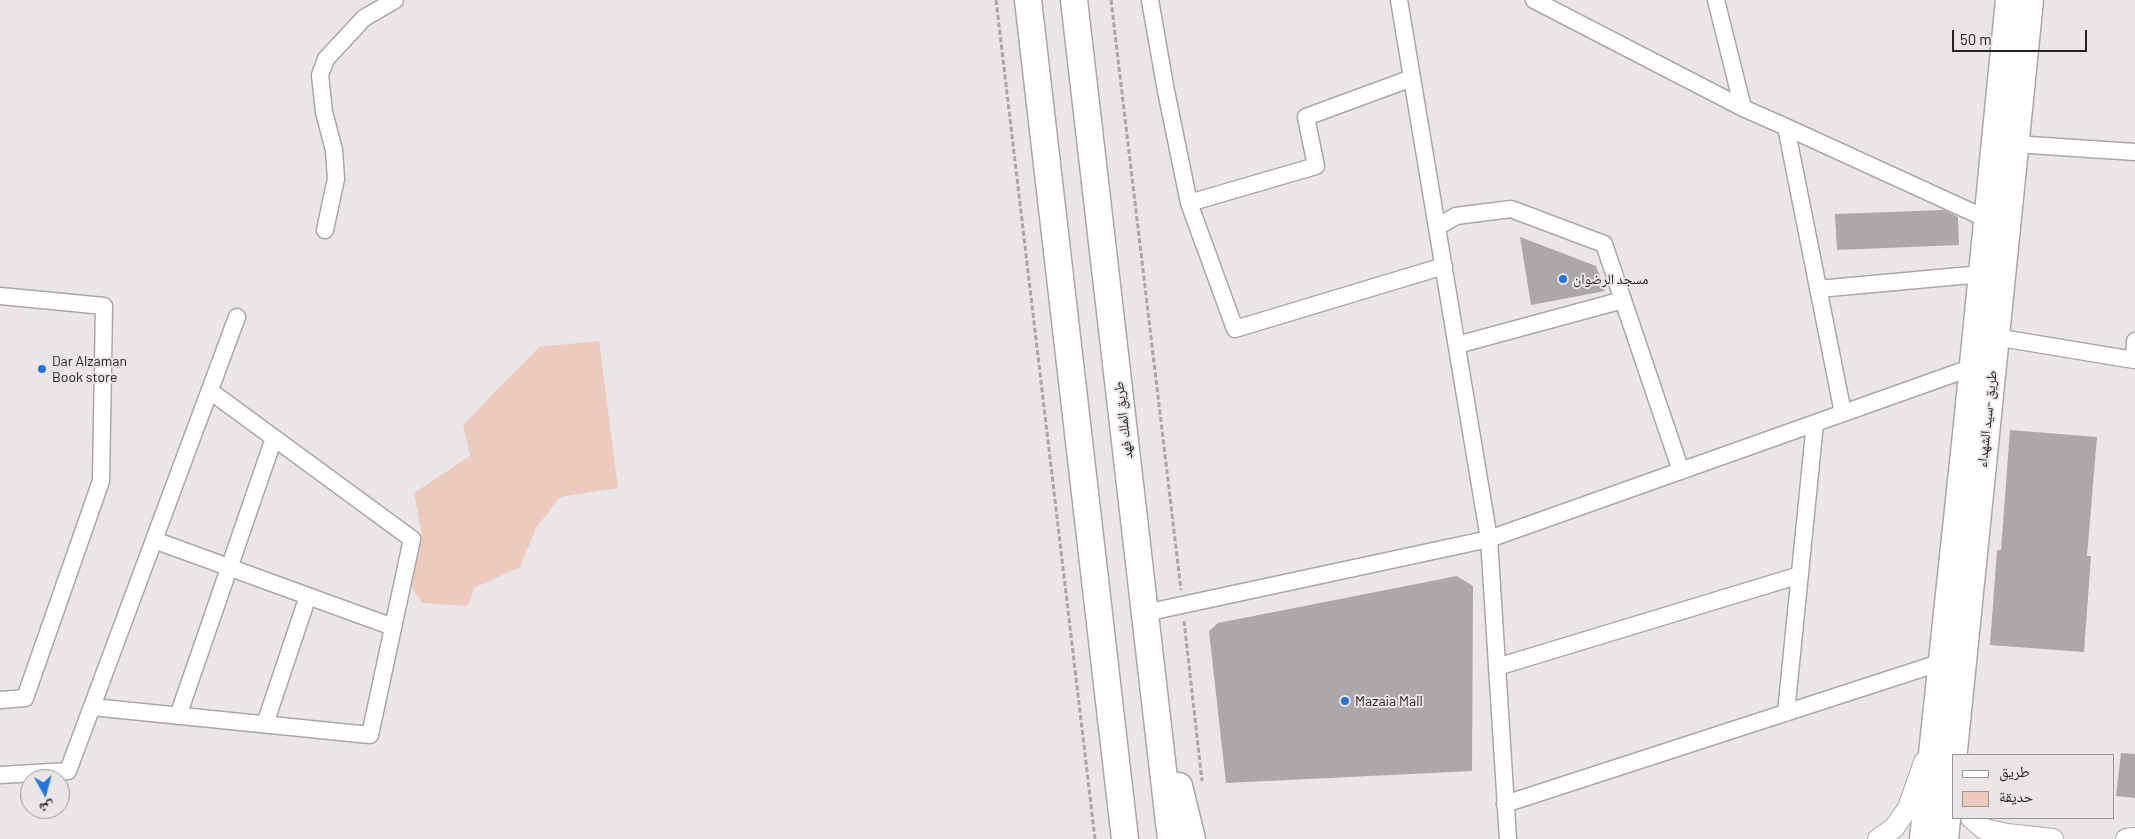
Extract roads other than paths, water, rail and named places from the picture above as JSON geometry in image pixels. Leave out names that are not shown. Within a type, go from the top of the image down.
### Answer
[{"type":"main road","points":[[1028,0],[1125,839]]},
{"type":"main road","name":"طريق الملك فهد","points":[[1074,0],[1171,839]]},
{"type":"main road","name":"طريق -سيد الشهداء","points":[[1923,839],[1949,741],[1942,662],[2009,0]]},
{"type":"main road","name":"طريق -سيد الشهداء","points":[[1944,839],[1949,741],[1996,337],[2030,0]]},
{"type":"main road","points":[[1152,677],[1192,839]]},
{"type":"main road","points":[[1105,679],[1108,839]]},
{"type":"street","points":[[326,230],[336,179],[334,150],[324,112],[320,75],[326,59],[364,18],[395,0]]},
{"type":"street","points":[[1150,0],[1189,203],[1235,329],[1444,266]]},
{"type":"street","points":[[1399,0],[1490,539],[1508,839]]},
{"type":"street","points":[[1534,0],[1743,108],[1987,220]]},
{"type":"street","points":[[1716,0],[1743,108]]},
{"type":"street","points":[[1189,203],[1316,166],[1306,117],[1412,78]]},
{"type":"street","points":[[1786,127],[1843,413]]},
{"type":"street","points":[[2015,144],[2135,152]]},
{"type":"street","points":[[1437,227],[1456,216],[1511,209],[1604,244],[1681,471]]},
{"type":"street","points":[[1818,288],[1982,274]]},
{"type":"street","points":[[0,296],[104,306],[101,481],[25,698],[0,700]]},
{"type":"street","points":[[1457,345],[1623,300]]},
{"type":"street","points":[[0,775],[68,771],[237,317]]},
{"type":"street","points":[[1996,337],[2134,360],[2135,341]]},
{"type":"street","points":[[1145,613],[1490,539],[1973,367]]},
{"type":"street","points":[[92,707],[370,735],[412,539],[210,391]]},
{"type":"street","points":[[1786,713],[1815,423]]},
{"type":"street","points":[[178,716],[274,438]]},
{"type":"street","points":[[154,540],[394,627]]},
{"type":"street","points":[[1497,667],[1800,575]]},
{"type":"street","points":[[265,724],[308,596]]},
{"type":"street","points":[[1505,804],[1942,662]]},
{"type":"street","points":[[1878,839],[1894,828],[1949,741]]},
{"type":"street","points":[[1972,819],[1984,829],[2007,834],[2053,839]]},
{"type":"street","points":[[2126,839],[2135,838]]},
{"type":"place","name":"مسجد الرضوان","points":[[1563,279]]},
{"type":"place","name":"Dar Alzaman Book store","points":[[42,369]]},
{"type":"place","name":"Mazaia Mall","points":[[1345,701]]}]
